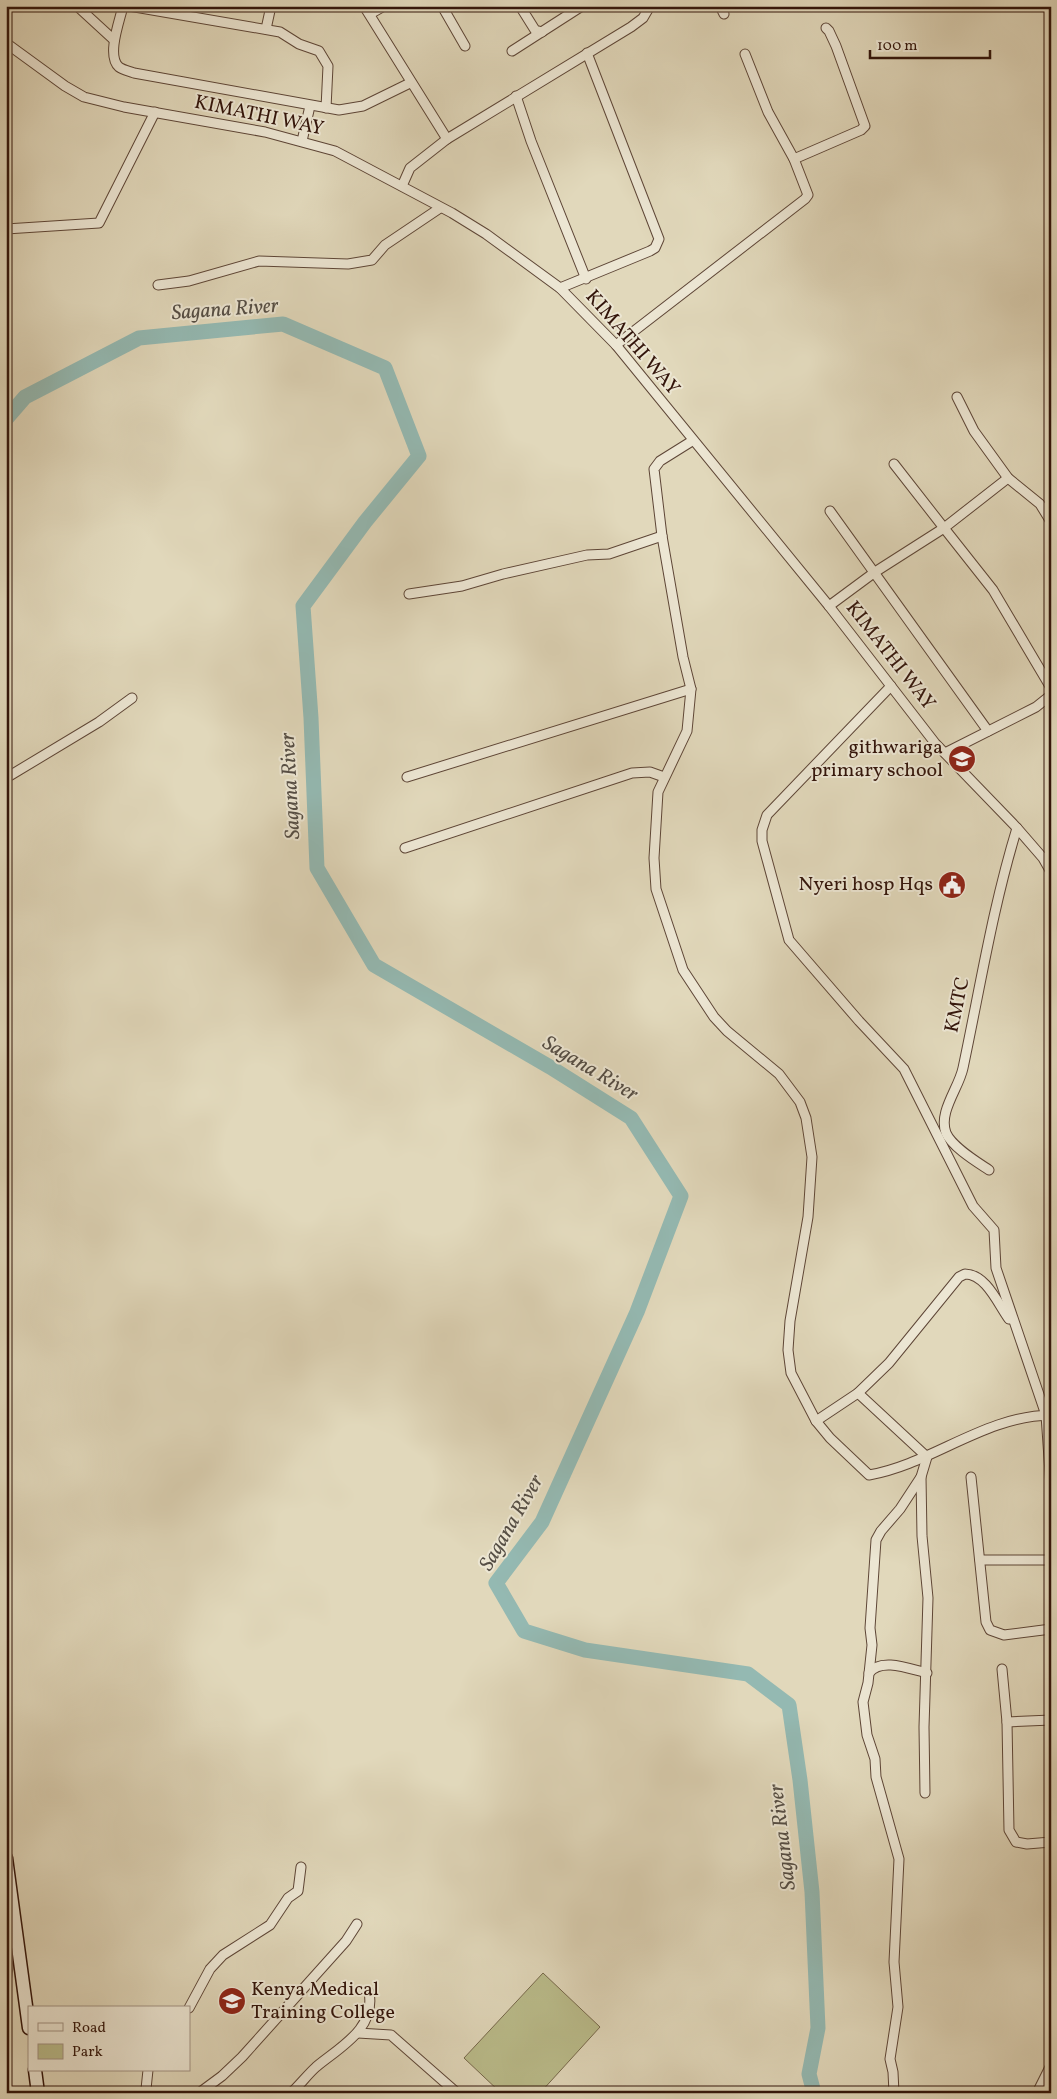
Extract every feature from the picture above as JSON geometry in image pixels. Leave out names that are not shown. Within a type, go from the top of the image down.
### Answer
[{"type":"main road","points":[[6,1858],[28,2021]]},
{"type":"main road","points":[[35,2072],[38,2093]]},
{"type":"street","points":[[77,6],[114,40]]},
{"type":"street","points":[[123,6],[114,40],[116,63],[121,68],[146,75],[339,110],[354,109],[410,83]]},
{"type":"street","points":[[129,6],[280,32],[298,44],[319,51],[328,66],[326,108]]},
{"type":"street","points":[[266,29],[271,6]]},
{"type":"street","points":[[364,6],[410,83],[447,139]]},
{"type":"street","points":[[370,14],[384,6]]},
{"type":"street","points":[[442,6],[465,46]]},
{"type":"street","points":[[520,6],[535,30],[542,32]]},
{"type":"street","points":[[512,51],[582,6]]},
{"type":"street","points":[[402,186],[410,168],[447,139],[643,18],[650,6]]},
{"type":"street","points":[[794,159],[861,130],[865,126],[833,38],[826,28]]},
{"type":"street","name":"KIMATHI WAY","points":[[6,43],[64,86],[84,97],[105,104],[265,132],[335,151],[402,186],[486,234],[560,288],[616,345],[945,753],[1017,828],[1043,858],[1051,872]]},
{"type":"street","points":[[560,288],[586,279],[650,251],[656,248],[659,239],[587,53]]},
{"type":"street","points":[[616,345],[808,195],[794,159],[768,112],[745,54]]},
{"type":"street","points":[[516,96],[531,141],[586,279]]},
{"type":"street","points":[[302,141],[310,106]]},
{"type":"street","points":[[6,229],[99,222],[155,112]]},
{"type":"street","points":[[158,285],[189,281],[259,261],[348,264],[372,260],[386,245],[440,208]]},
{"type":"street","points":[[957,397],[974,431],[1008,478],[1040,504],[1051,522]]},
{"type":"street","points":[[692,441],[660,461],[654,470],[662,536],[683,657],[691,688],[687,731],[658,792],[654,874],[660,904],[683,970],[714,1016],[728,1032],[779,1074],[800,1102],[806,1118],[812,1157],[808,1217],[790,1321],[788,1360],[791,1373],[816,1421],[830,1438],[868,1475],[885,1473],[927,1457],[977,1432],[1001,1424],[1049,1415]]},
{"type":"street","points":[[894,464],[993,590],[1051,688]]},
{"type":"street","points":[[828,606],[874,572],[944,528],[1008,478]]},
{"type":"street","points":[[830,511],[988,731]]},
{"type":"street","points":[[409,594],[462,586],[503,574],[581,556],[608,554],[662,536]]},
{"type":"street","points":[[891,686],[767,815],[762,830],[762,841],[789,940],[858,1021],[904,1069],[973,1206],[994,1230],[996,1268],[1016,1329],[1049,1415],[1051,1487]]},
{"type":"street","points":[[407,777],[691,688]]},
{"type":"street","points":[[945,753],[1036,707],[1051,695]]},
{"type":"street","points":[[6,778],[99,722],[132,698]]},
{"type":"street","points":[[405,848],[632,773],[650,772],[664,777]]},
{"type":"street","name":"KMTC","points":[[989,1170],[967,1156],[946,1134],[945,1118],[961,1077],[990,934],[1017,828]]},
{"type":"street","points":[[816,1421],[858,1393],[889,1363],[959,1277],[965,1274],[977,1277],[985,1284],[1016,1329]]},
{"type":"street","points":[[858,1393],[927,1457]]},
{"type":"street","points":[[894,2093],[893,2072],[890,2060],[898,2007],[894,1962],[900,1859],[876,1777],[875,1759],[867,1735],[863,1702],[872,1645],[870,1628],[876,1540],[881,1531],[900,1509],[920,1477],[927,1457]]},
{"type":"street","points":[[920,1477],[922,1536],[928,1598],[924,1727],[926,1755],[925,1793]]},
{"type":"street","points":[[971,1477],[986,1622],[990,1630],[1004,1635],[1051,1629]]},
{"type":"street","points":[[980,1560],[1051,1560]]},
{"type":"street","points":[[869,1673],[873,1666],[881,1664],[927,1673]]},
{"type":"street","points":[[1002,1669],[1007,1722],[1009,1830],[1016,1842],[1027,1844],[1051,1842]]},
{"type":"street","points":[[1007,1722],[1051,1720]]},
{"type":"street","points":[[190,2006],[210,1969],[223,1956],[270,1925],[288,1898],[298,1891],[301,1867]]},
{"type":"street","points":[[198,2093],[222,2076],[242,2057],[346,1941],[357,1924]]},
{"type":"street","points":[[6,1954],[8,1967],[6,1982]]},
{"type":"street","points":[[291,2093],[315,2068],[358,2033],[368,2010],[369,1992]]},
{"type":"street","points":[[358,2033],[391,2035],[457,2093]]},
{"type":"street","points":[[1036,2093],[1051,2065]]},
{"type":"street","points":[[148,2072],[148,2093]]},
{"type":"green space","points":[[543,1973],[600,2027],[540,2093],[501,2093],[464,2058]]},
{"type":"waterway","name":"Sagana River","points":[[6,419],[25,397],[139,338],[283,324],[385,368],[419,456],[365,522],[303,606],[311,718],[317,868],[374,965],[550,1067],[631,1118],[681,1196],[637,1312],[542,1522],[496,1583],[524,1631],[585,1650],[748,1674],[789,1705],[800,1780],[812,1892],[818,2028],[809,2074],[814,2093]]},
{"type":"place","name":"githwariga primary school","points":[[962,759]]},
{"type":"place","name":"Nyeri hosp Hqs","points":[[952,885]]},
{"type":"place","name":"Kenya Medical Training College","points":[[232,2001]]}]
